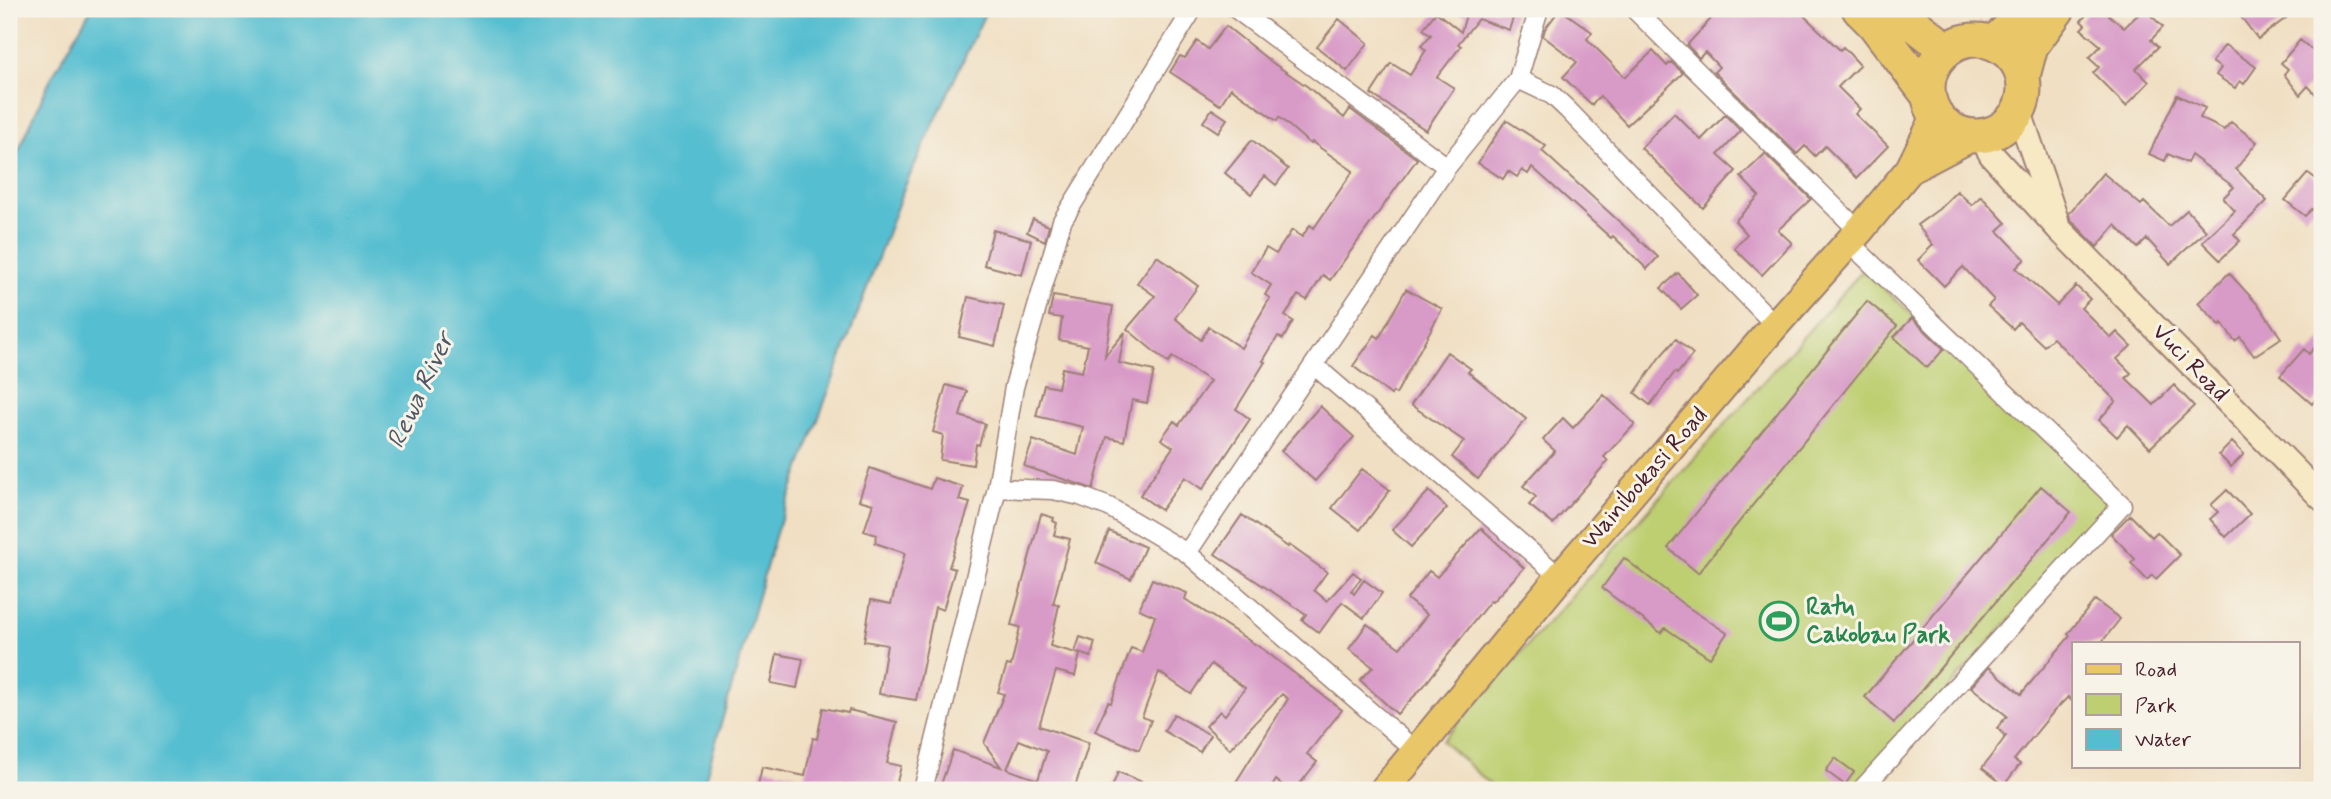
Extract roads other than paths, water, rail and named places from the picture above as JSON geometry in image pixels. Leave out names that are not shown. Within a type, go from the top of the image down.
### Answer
[{"type":"highway","points":[[1859,9],[1874,24],[1951,131],[1977,137],[2003,129],[2019,112],[2024,94],[2023,76],[2031,47],[2059,9]]},
{"type":"highway","points":[[1895,9],[1946,49]]},
{"type":"highway","points":[[1994,43],[2031,9]]},
{"type":"highway","points":[[1932,105],[1928,77],[1935,62],[1946,49],[1969,39],[1994,43],[2012,56],[2023,76]]},
{"type":"main road","name":"Wainibokasi Road","points":[[1384,790],[1560,577],[1910,169],[1932,105]]},
{"type":"main road","name":"Vuci Road","points":[[2019,112],[2058,228]]},
{"type":"main road","name":"Wainibokasi Road","points":[[1910,169],[1977,137]]},
{"type":"main road","name":"Vuci Road","points":[[1977,137],[2058,228],[2322,498]]},
{"type":"street","points":[[923,790],[997,488],[1014,387],[1062,221],[1193,9]]},
{"type":"street","points":[[1236,9],[1447,167]]},
{"type":"street","points":[[1187,553],[1447,167],[1518,79],[1539,9]]},
{"type":"street","points":[[1634,9],[1854,236],[2122,505],[1861,790]]},
{"type":"street","points":[[1518,79],[1552,95],[1568,110],[1775,325]]},
{"type":"street","points":[[1315,366],[1560,577]]},
{"type":"street","points":[[997,488],[1053,490],[1090,500],[1109,507],[1187,553],[1417,752]]},
{"type":"water","name":"Rewa River","points":[[91,9],[987,9],[904,188],[776,533],[702,790],[9,790],[9,172],[50,80]]},
{"type":"place","name":"Ratu Cakobau Park","points":[[1779,621]]}]
